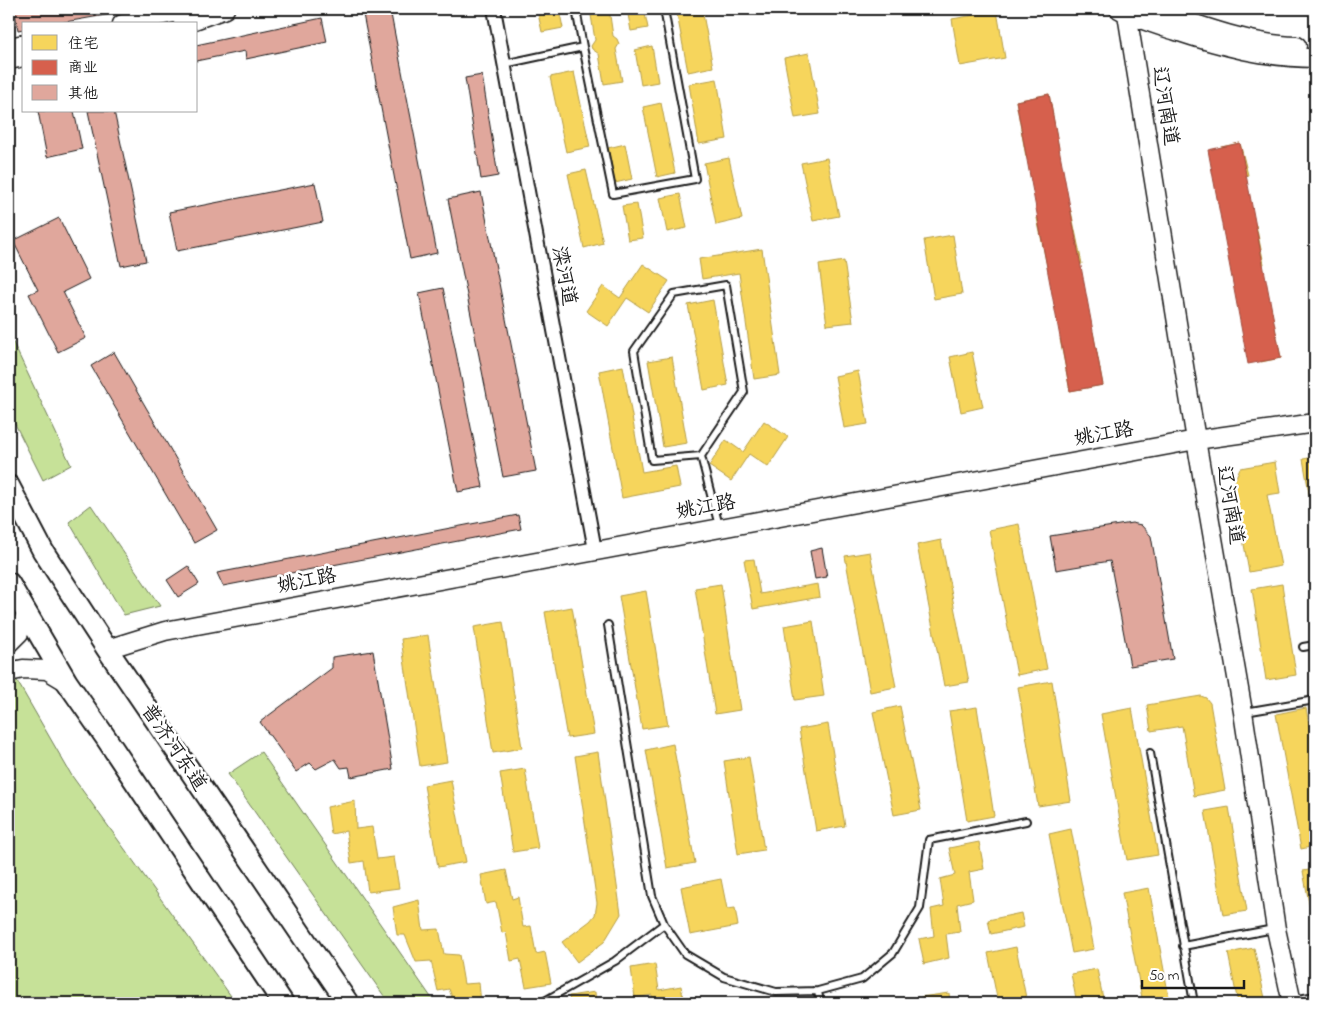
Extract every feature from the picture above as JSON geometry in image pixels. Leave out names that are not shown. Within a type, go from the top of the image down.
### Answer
[{"type":"main road","name":"普济河东道","points":[[9,486],[43,551],[107,649],[348,1003]]},
{"type":"main road","points":[[9,583],[67,682],[283,1003]]},
{"type":"street","points":[[131,22],[191,9]]},
{"type":"street","points":[[189,22],[225,9]]},
{"type":"street","name":"滦河道","points":[[494,9],[595,550]]},
{"type":"street","points":[[1151,9],[1210,29],[1255,40],[1288,46],[1315,46]]},
{"type":"street","points":[[1125,10],[1212,43],[1267,55],[1315,58]]},
{"type":"street","name":"辽河南道","points":[[1125,10],[1243,712],[1276,928],[1292,1002]]},
{"type":"street","points":[[9,47],[22,44]]},
{"type":"street","points":[[9,60],[22,57]]},
{"type":"street","name":"姚江路","points":[[107,649],[165,631],[595,550],[1196,440],[1315,423]]},
{"type":"street","points":[[9,643],[20,633],[26,613]]},
{"type":"street","points":[[9,672],[23,669],[47,670],[67,682]]},
{"type":"lane","points":[[576,9],[613,194],[694,179],[664,9]]},
{"type":"lane","points":[[504,64],[583,46]]},
{"type":"lane","points":[[701,456],[652,460],[634,351],[674,294],[726,285],[744,392],[701,456],[720,527]]},
{"type":"lane","points":[[608,625],[652,896],[664,924],[685,954],[724,977],[776,992],[818,991],[862,979],[893,953],[920,908],[929,840],[1026,821]]},
{"type":"lane","points":[[1303,647],[1315,644]]},
{"type":"lane","points":[[1243,712],[1315,700]]},
{"type":"lane","points":[[1150,753],[1194,1003]]},
{"type":"lane","points":[[541,1003],[615,962],[664,924]]},
{"type":"lane","points":[[1183,946],[1276,928]]},
{"type":"lane","points":[[818,991],[820,1003]]},
{"type":"lane","points":[[1292,1002],[1315,996]]},
{"type":"green space","points":[[9,334],[71,465],[43,480],[9,412]]},
{"type":"green space","points":[[91,505],[160,606],[124,615],[69,522]]},
{"type":"green space","points":[[9,667],[72,776],[236,1003],[9,1003]]},
{"type":"green space","points":[[261,752],[435,1003],[389,1003],[228,774]]},
{"type":"building: 住宅","points":[[537,9],[559,9],[563,28],[542,32]]},
{"type":"building: 住宅","points":[[590,9],[609,9],[613,36],[619,44],[616,49],[622,81],[604,84],[599,54],[591,46],[595,40]]},
{"type":"building: 住宅","points":[[627,9],[644,9],[648,28],[631,31]]},
{"type":"building: 住宅","points":[[676,9],[702,9],[713,67],[688,72]]},
{"type":"building: 住宅","points":[[997,11],[1005,58],[960,66],[952,19]]},
{"type":"building: 住宅","points":[[652,46],[658,82],[641,85],[635,50]]},
{"type":"building: 住宅","points":[[809,53],[820,114],[795,118],[784,58]]},
{"type":"building: 住宅","points":[[574,72],[590,147],[566,152],[550,77]]},
{"type":"building: 住宅","points":[[717,79],[727,139],[699,144],[689,84]]},
{"type":"building: 住宅","points":[[1049,94],[1059,150],[1026,157],[1016,101]]},
{"type":"building: 住宅","points":[[661,103],[675,173],[657,177],[643,107]]},
{"type":"building: 住宅","points":[[1240,143],[1248,175],[1229,180],[1221,147]]},
{"type":"building: 住宅","points":[[625,144],[632,179],[615,183],[608,148]]},
{"type":"building: 住宅","points":[[729,158],[742,219],[716,225],[704,163]]},
{"type":"building: 住宅","points":[[827,158],[839,216],[813,221],[801,163]]},
{"type":"building: 住宅","points":[[586,170],[603,243],[584,248],[568,174]]},
{"type":"building: 住宅","points":[[680,194],[687,228],[667,232],[660,198]]},
{"type":"building: 住宅","points":[[637,204],[643,238],[628,240],[622,206]]},
{"type":"building: 住宅","points":[[1071,211],[1082,264],[1048,271],[1037,218]]},
{"type":"building: 住宅","points":[[1256,225],[1264,264],[1242,269],[1233,230]]},
{"type":"building: 住宅","points":[[953,235],[962,294],[934,299],[924,240]]},
{"type":"building: 住宅","points":[[762,249],[780,375],[754,379],[739,273],[702,279],[699,259]]},
{"type":"building: 住宅","points":[[844,261],[853,322],[827,325],[819,265]]},
{"type":"building: 住宅","points":[[643,264],[669,281],[648,312],[627,298],[608,326],[586,311],[603,286],[620,298]]},
{"type":"building: 住宅","points":[[713,300],[728,385],[704,390],[688,305]]},
{"type":"building: 住宅","points":[[1271,308],[1281,358],[1261,362],[1251,312]]},
{"type":"building: 住宅","points":[[1093,332],[1103,385],[1070,391],[1060,339]]},
{"type":"building: 住宅","points":[[972,352],[983,407],[961,412],[950,357]]},
{"type":"building: 住宅","points":[[672,357],[687,443],[663,447],[648,361]]},
{"type":"building: 住宅","points":[[623,366],[642,472],[676,466],[680,487],[622,498],[599,371]]},
{"type":"building: 住宅","points":[[858,371],[868,424],[844,428],[835,376]]},
{"type":"building: 住宅","points":[[764,421],[788,437],[768,467],[749,454],[731,481],[709,466],[726,440],[743,452]]},
{"type":"building: 住宅","points":[[1315,457],[1315,527],[1303,459]]},
{"type":"building: 住宅","points":[[1275,462],[1280,493],[1267,495],[1281,566],[1249,572],[1233,484],[1240,468]]},
{"type":"building: 住宅","points":[[1019,524],[1047,669],[1017,675],[989,530]]},
{"type":"building: 住宅","points":[[941,540],[969,682],[944,686],[917,545]]},
{"type":"building: 住宅","points":[[870,552],[896,687],[870,692],[845,556]]},
{"type":"building: 住宅","points":[[754,559],[760,594],[818,584],[820,597],[753,609],[744,560]]},
{"type":"building: 住宅","points":[[721,584],[740,710],[715,714],[695,588]]},
{"type":"building: 住宅","points":[[1282,584],[1296,675],[1266,680],[1252,589]]},
{"type":"building: 住宅","points":[[646,591],[668,725],[642,729],[619,596]]},
{"type":"building: 住宅","points":[[572,607],[594,734],[567,738],[545,612]]},
{"type":"building: 住宅","points":[[813,621],[824,696],[795,700],[784,626]]},
{"type":"building: 住宅","points":[[503,622],[522,748],[493,753],[474,627]]},
{"type":"building: 住宅","points":[[428,635],[447,762],[420,766],[401,639]]},
{"type":"building: 住宅","points":[[1052,681],[1071,801],[1038,806],[1018,687]]},
{"type":"building: 住宅","points":[[1201,696],[1210,703],[1225,790],[1194,796],[1182,726],[1151,731],[1147,705]]},
{"type":"building: 住宅","points":[[900,706],[921,810],[894,815],[873,712]]},
{"type":"building: 住宅","points":[[977,707],[994,816],[967,821],[949,711]]},
{"type":"building: 住宅","points":[[1132,708],[1158,855],[1127,860],[1101,714]]},
{"type":"building: 住宅","points":[[1306,708],[1315,758],[1315,846],[1301,849],[1276,714]]},
{"type":"building: 住宅","points":[[828,724],[845,826],[816,831],[799,729]]},
{"type":"building: 住宅","points":[[673,744],[695,863],[667,868],[646,750]]},
{"type":"building: 住宅","points":[[598,752],[621,914],[604,942],[577,962],[562,942],[590,921],[595,915],[597,903],[575,756]]},
{"type":"building: 住宅","points":[[749,757],[764,850],[738,854],[724,761]]},
{"type":"building: 住宅","points":[[525,769],[538,848],[513,852],[500,773]]},
{"type":"building: 住宅","points":[[451,780],[466,862],[438,867],[424,785]]},
{"type":"building: 住宅","points":[[355,801],[356,829],[372,827],[377,859],[394,857],[399,888],[368,892],[364,861],[351,863],[346,831],[331,834],[327,807]]},
{"type":"building: 住宅","points":[[1229,807],[1247,911],[1223,915],[1205,811]]},
{"type":"building: 住宅","points":[[1071,829],[1094,949],[1072,953],[1049,834]]},
{"type":"building: 住宅","points":[[979,842],[984,869],[969,872],[973,900],[957,904],[960,932],[946,934],[949,958],[924,964],[919,939],[934,936],[931,909],[944,906],[940,879],[955,875],[949,848]]},
{"type":"building: 住宅","points":[[1315,869],[1315,936],[1303,871]]},
{"type":"building: 住宅","points":[[506,870],[512,899],[518,897],[523,927],[531,926],[536,954],[545,952],[551,983],[526,987],[520,959],[511,961],[506,932],[502,933],[496,902],[486,904],[481,875]]},
{"type":"building: 住宅","points":[[721,879],[727,909],[735,908],[738,926],[690,935],[681,887]]},
{"type":"building: 住宅","points":[[1149,888],[1170,1003],[1143,1003],[1122,893]]},
{"type":"building: 住宅","points":[[419,900],[423,930],[439,929],[444,954],[459,955],[464,984],[479,983],[481,1003],[454,1003],[449,989],[438,991],[431,961],[416,962],[405,935],[397,935],[393,907]]},
{"type":"building: 住宅","points":[[1021,913],[1024,927],[991,934],[988,920]]},
{"type":"building: 住宅","points":[[1016,947],[1027,1003],[998,1003],[988,953]]},
{"type":"building: 住宅","points":[[1254,948],[1266,1003],[1238,1003],[1228,953]]},
{"type":"building: 住宅","points":[[655,964],[659,990],[681,986],[684,1003],[653,1003],[652,995],[635,998],[631,968]]},
{"type":"building: 住宅","points":[[1097,969],[1104,1003],[1077,1003],[1071,974]]},
{"type":"building: 住宅","points":[[595,992],[596,1003],[570,1003],[569,996]]},
{"type":"building: 住宅","points":[[949,993],[950,1003],[922,1003],[921,997]]},
{"type":"building: 商业","points":[[1049,94],[1103,385],[1070,391],[1016,101]]},
{"type":"building: 商业","points":[[1240,143],[1281,358],[1248,364],[1208,150]]},
{"type":"building: 其他","points":[[14,9],[110,9],[111,14],[65,22],[22,22],[22,29],[18,30]]},
{"type":"building: 其他","points":[[362,9],[390,9],[437,253],[410,259]]},
{"type":"building: 其他","points":[[322,18],[327,42],[246,59],[245,51],[198,61],[198,45]]},
{"type":"building: 其他","points":[[482,75],[498,176],[481,179],[465,78]]},
{"type":"building: 其他","points":[[38,112],[74,112],[82,149],[47,157]]},
{"type":"building: 其他","points":[[88,112],[114,112],[146,261],[121,266]]},
{"type":"building: 其他","points":[[315,183],[323,222],[177,251],[169,212]]},
{"type":"building: 其他","points":[[481,192],[536,471],[503,477],[448,199]]},
{"type":"building: 其他","points":[[59,218],[89,279],[63,292],[86,338],[58,352],[29,294],[38,290],[13,241]]},
{"type":"building: 其他","points":[[443,288],[483,487],[458,492],[419,293]]},
{"type":"building: 其他","points":[[114,352],[217,530],[194,543],[91,366]]},
{"type":"building: 其他","points":[[518,515],[521,529],[223,586],[217,573]]},
{"type":"building: 其他","points":[[1132,523],[1141,525],[1151,536],[1173,659],[1130,666],[1110,561],[1056,570],[1050,536]]},
{"type":"building: 其他","points":[[822,548],[827,577],[815,579],[810,551]]},
{"type":"building: 其他","points":[[188,566],[199,584],[178,597],[167,580]]},
{"type":"building: 其他","points":[[373,651],[393,769],[351,777],[349,767],[341,768],[335,759],[316,769],[310,763],[296,772],[260,722],[332,668],[332,657]]}]
